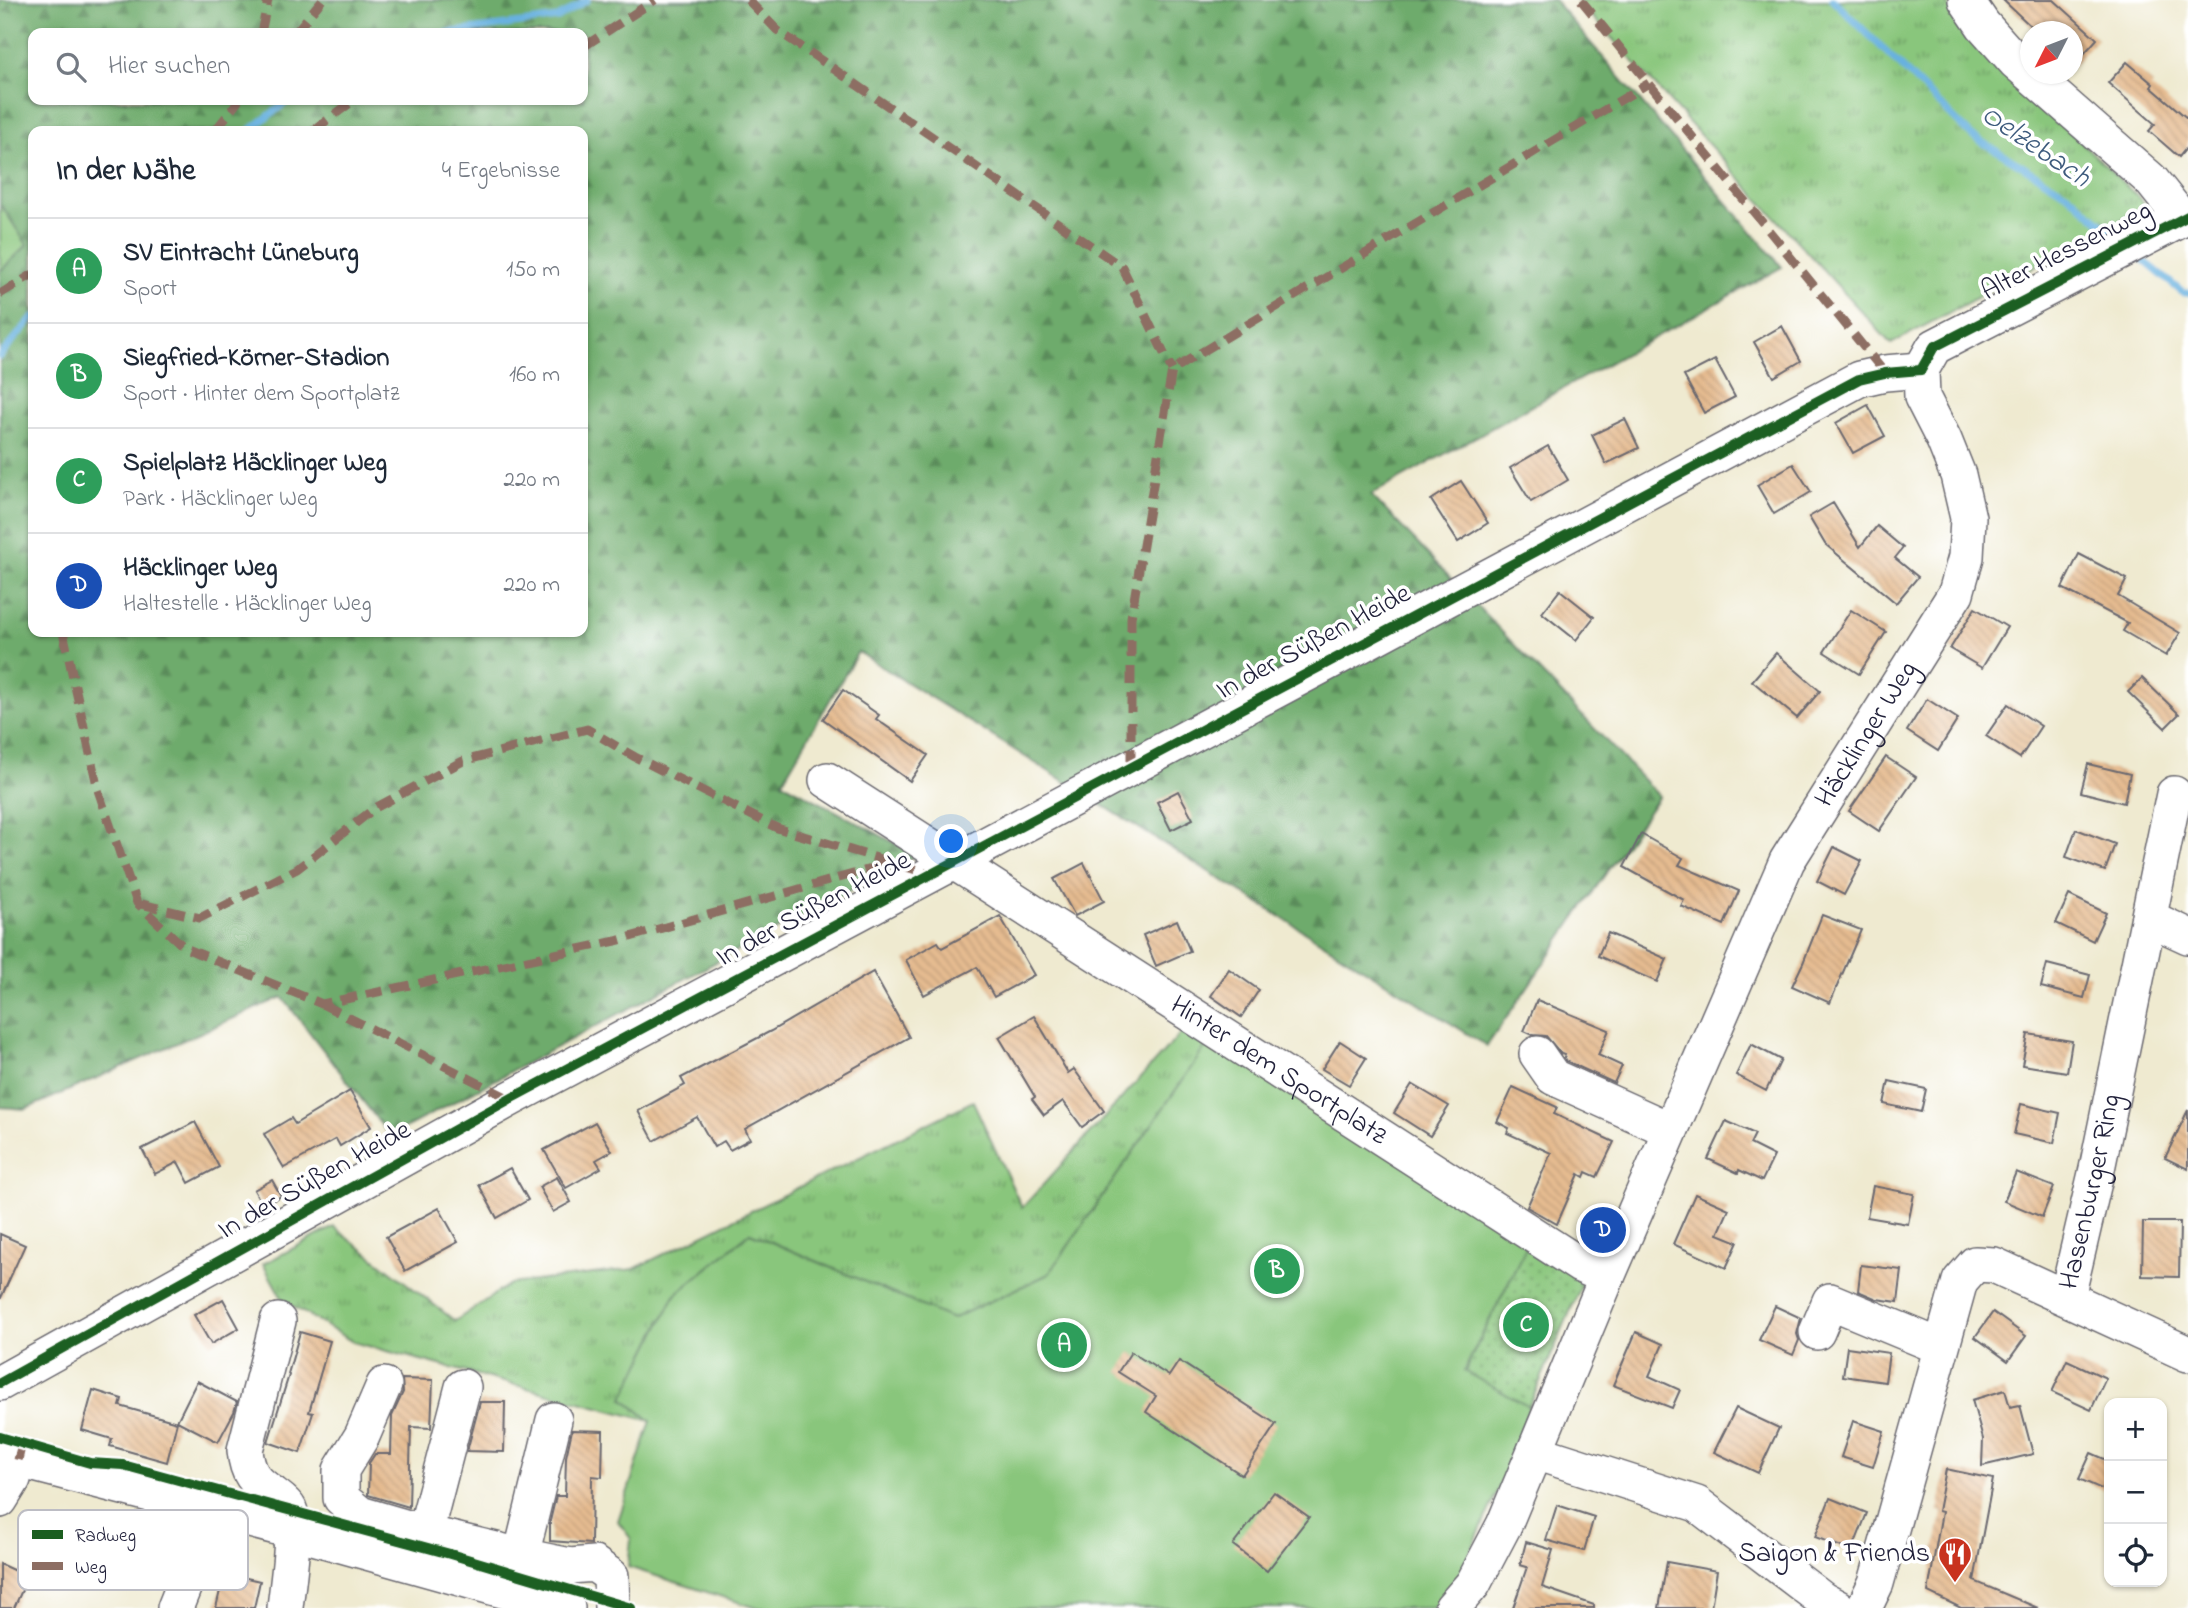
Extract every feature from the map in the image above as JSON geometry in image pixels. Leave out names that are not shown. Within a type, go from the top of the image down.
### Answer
[{"type":"street","points":[[1966,0],[1983,26],[2017,62],[2151,180],[2185,218]]},
{"type":"street","name":"Alter Hessenweg","points":[[1921,370],[1934,347],[2185,218]]},
{"type":"street","name":"In der Süßen Heide","points":[[0,1383],[510,1099],[1859,379],[1885,373],[1921,370]]},
{"type":"street","name":"Häcklinger Weg","points":[[1452,1608],[1473,1584],[1504,1525],[1607,1277],[1787,861],[1956,593],[1966,556],[1968,517],[1958,475],[1922,397],[1921,370]]},
{"type":"street","name":"In der Süßen Heide","points":[[827,780],[954,861]]},
{"type":"street","name":"Hasenburger Ring","points":[[1864,1608],[1876,1583],[1960,1281],[1975,1264],[1994,1265],[2067,1297],[2097,1169],[2174,794]]},
{"type":"street","name":"Hinter dem Sportplatz","points":[[954,861],[1580,1265],[1607,1277]]},
{"type":"street","points":[[2149,918],[2188,936]]},
{"type":"street","points":[[1537,1054],[1553,1077],[1670,1130]]},
{"type":"street","points":[[2067,1297],[2188,1354]]},
{"type":"street","points":[[1817,1332],[1830,1301],[1941,1347]]},
{"type":"street","points":[[278,1321],[245,1450],[246,1464],[252,1476],[289,1510],[292,1531],[285,1608]]},
{"type":"street","points":[[384,1385],[362,1436],[341,1470],[341,1498],[360,1514],[425,1532],[570,1566],[594,1564],[611,1576],[612,1608]]},
{"type":"street","points":[[425,1532],[463,1387]]},
{"type":"street","points":[[521,1556],[554,1420]]},
{"type":"street","points":[[1535,1452],[1697,1504],[1823,1600],[1838,1608]]},
{"type":"street","points":[[0,1500],[13,1479],[9,1457],[212,1510]]},
{"type":"street","points":[[248,1519],[567,1608]]},
{"type":"street","points":[[176,1608],[183,1590]]},
{"type":"green space","points":[[0,0],[1554,0],[1782,267],[1371,495],[1659,796],[1487,1046],[858,652],[782,782],[917,855],[390,1136],[282,997],[26,1109],[0,1107],[0,271],[27,245],[0,204]]},
{"type":"green space","points":[[1577,0],[1945,0],[1961,25],[2147,206],[1891,344]]},
{"type":"green space","points":[[0,204],[27,245],[0,271]]},
{"type":"green space","points":[[1191,1022],[1213,1036],[1049,1274],[952,1319],[750,1233],[675,1295],[623,1398],[651,1421],[353,1342],[283,1300],[263,1264],[334,1227],[455,1321],[510,1284],[634,1269],[973,1101],[1022,1208]]},
{"type":"green space","points":[[1213,1036],[1529,1241],[1464,1371],[1529,1407],[1511,1461],[1456,1585],[1434,1608],[757,1608],[628,1567],[631,1539],[618,1521],[651,1421],[623,1398],[675,1295],[750,1233],[952,1319],[1049,1274]]},
{"type":"green space","points":[[1529,1241],[1584,1279],[1529,1407],[1464,1372]]},
{"type":"building","points":[[2003,0],[2054,0],[2077,21],[2025,21]]},
{"type":"building","points":[[2083,26],[2097,39],[2083,55]]},
{"type":"building","points":[[2127,62],[2188,119],[2188,146],[2179,157],[2149,131],[2155,124],[2108,83]]},
{"type":"building","points":[[1782,326],[1801,361],[1774,377],[1754,342]]},
{"type":"building","points":[[1715,360],[1735,397],[1704,413],[1684,376]]},
{"type":"building","points":[[1868,405],[1885,436],[1853,453],[1836,423]]},
{"type":"building","points":[[1625,419],[1639,448],[1606,464],[1592,435]]},
{"type":"building","points":[[1548,446],[1568,480],[1531,502],[1510,468]]},
{"type":"building","points":[[1793,464],[1811,492],[1774,514],[1757,485]]},
{"type":"building","points":[[1461,481],[1488,523],[1458,542],[1431,500]]},
{"type":"building","points":[[1833,503],[1860,547],[1877,526],[1903,548],[1895,558],[1918,577],[1896,603],[1825,544],[1809,517]]},
{"type":"building","points":[[2079,554],[2127,579],[2118,596],[2180,633],[2166,656],[2123,631],[2128,623],[2062,588]]},
{"type":"building","points":[[1560,590],[1594,617],[1576,640],[1542,613]]},
{"type":"building","points":[[1975,608],[2007,627],[1982,668],[1950,649]]},
{"type":"building","points":[[1851,610],[1886,632],[1859,674],[1824,652]]},
{"type":"building","points":[[1776,653],[1820,691],[1797,718],[1752,681]]},
{"type":"building","points":[[2142,678],[2179,714],[2165,728],[2128,692]]},
{"type":"building","points":[[843,690],[879,715],[876,719],[928,755],[910,781],[823,719]]},
{"type":"building","points":[[1927,699],[1958,719],[1938,751],[1907,731]]},
{"type":"building","points":[[2008,704],[2041,726],[2020,758],[1986,736]]},
{"type":"building","points":[[1886,757],[1916,777],[1879,831],[1849,811]]},
{"type":"building","points":[[2088,764],[2130,774],[2124,803],[2081,792]]},
{"type":"building","points":[[1178,791],[1193,819],[1171,830],[1157,802]]},
{"type":"building","points":[[2076,829],[2115,844],[2105,871],[2066,857]]},
{"type":"building","points":[[1641,834],[1683,858],[1679,865],[1739,891],[1724,925],[1681,906],[1684,900],[1624,867]]},
{"type":"building","points":[[1834,847],[1862,861],[1844,895],[1817,881]]},
{"type":"building","points":[[1084,863],[1104,901],[1075,916],[1054,879]]},
{"type":"building","points":[[2069,895],[2106,913],[2093,941],[2056,923]]},
{"type":"building","points":[[1822,915],[1861,930],[1830,1003],[1792,986]]},
{"type":"building","points":[[1000,916],[1034,975],[994,997],[977,967],[924,995],[906,960],[938,942],[942,948]]},
{"type":"building","points":[[1177,920],[1190,951],[1156,966],[1143,935]]},
{"type":"building","points":[[1608,933],[1667,959],[1657,982],[1598,956]]},
{"type":"building","points":[[2047,964],[2090,975],[2084,998],[2041,987]]},
{"type":"building","points":[[1229,969],[1259,990],[1241,1017],[1211,996]]},
{"type":"building","points":[[873,972],[909,1037],[745,1129],[750,1139],[730,1150],[724,1141],[714,1147],[697,1117],[654,1141],[638,1111],[685,1085],[681,1078],[771,1031]]},
{"type":"building","points":[[1537,1000],[1609,1030],[1598,1055],[1622,1066],[1614,1083],[1566,1061],[1565,1055],[1561,1054],[1546,1036],[1524,1031]]},
{"type":"building","points":[[1034,1016],[1068,1073],[1074,1069],[1104,1111],[1082,1127],[1063,1101],[1044,1115],[1032,1099],[1035,1097],[999,1037]]},
{"type":"building","points":[[2028,1034],[2072,1041],[2067,1072],[2022,1065]]},
{"type":"building","points":[[1340,1041],[1366,1058],[1349,1085],[1322,1069]]},
{"type":"building","points":[[1751,1044],[1781,1060],[1766,1091],[1736,1075]]},
{"type":"building","points":[[1889,1081],[1926,1089],[1921,1112],[1884,1104]]},
{"type":"building","points":[[1412,1084],[1449,1106],[1430,1136],[1394,1113]]},
{"type":"building","points":[[1513,1087],[1557,1107],[1554,1114],[1614,1142],[1597,1177],[1586,1172],[1584,1177],[1579,1174],[1557,1224],[1527,1207],[1551,1153],[1507,1133],[1509,1128],[1497,1122]]},
{"type":"building","points":[[350,1091],[371,1127],[340,1146],[336,1139],[284,1168],[264,1134],[291,1118],[295,1124]]},
{"type":"building","points":[[2021,1104],[2060,1113],[2054,1143],[2014,1134]]},
{"type":"building","points":[[2188,1110],[2188,1169],[2165,1158]]},
{"type":"building","points":[[1726,1121],[1755,1134],[1750,1144],[1774,1156],[1762,1181],[1708,1159]]},
{"type":"building","points":[[195,1122],[219,1167],[189,1183],[178,1162],[155,1174],[142,1149]]},
{"type":"building","points":[[595,1122],[612,1151],[596,1160],[601,1168],[566,1188],[544,1150]]},
{"type":"building","points":[[510,1168],[528,1200],[497,1218],[479,1185]]},
{"type":"building","points":[[2016,1172],[2054,1187],[2042,1217],[2004,1201]]},
{"type":"building","points":[[557,1177],[571,1202],[553,1212],[539,1187]]},
{"type":"building","points":[[272,1180],[281,1196],[263,1206],[254,1190]]},
{"type":"building","points":[[1873,1186],[1914,1194],[1908,1224],[1867,1217]]},
{"type":"building","points":[[1695,1194],[1729,1209],[1718,1234],[1738,1242],[1726,1268],[1673,1244]]},
{"type":"building","points":[[439,1208],[458,1242],[405,1271],[386,1237]]},
{"type":"building","points":[[2143,1222],[2180,1222],[2179,1277],[2142,1276]]},
{"type":"building","points":[[0,1234],[25,1245],[0,1300]]},
{"type":"building","points":[[1861,1265],[1902,1270],[1898,1302],[1877,1299],[1858,1291]]},
{"type":"building","points":[[223,1299],[239,1328],[211,1344],[194,1315]]},
{"type":"building","points":[[1775,1306],[1801,1318],[1797,1334],[1799,1340],[1793,1355],[1759,1340]]},
{"type":"building","points":[[1993,1312],[2026,1336],[2008,1361],[1975,1337]]},
{"type":"building","points":[[300,1332],[330,1341],[309,1412],[313,1413],[300,1453],[268,1442]]},
{"type":"building","points":[[1636,1332],[1663,1344],[1649,1376],[1680,1390],[1672,1408],[1613,1385]]},
{"type":"building","points":[[1847,1347],[1889,1353],[1885,1382],[1843,1376]]},
{"type":"building","points":[[1131,1352],[1169,1376],[1179,1361],[1276,1424],[1242,1475],[1146,1412],[1156,1396],[1118,1372]]},
{"type":"building","points":[[2067,1360],[2106,1378],[2091,1410],[2052,1392]]},
{"type":"building","points":[[402,1379],[433,1380],[431,1428],[411,1427],[409,1507],[368,1495],[369,1463],[375,1454],[391,1454],[392,1416],[403,1392]]},
{"type":"building","points":[[197,1381],[237,1402],[218,1442],[177,1421]]},
{"type":"building","points":[[93,1390],[122,1399],[120,1406],[177,1422],[167,1462],[110,1446],[112,1439],[82,1430]]},
{"type":"building","points":[[2005,1390],[2010,1407],[2020,1405],[2033,1454],[1982,1466],[1983,1439],[1972,1400]]},
{"type":"building","points":[[480,1402],[505,1402],[504,1452],[467,1451]]},
{"type":"building","points":[[1736,1408],[1779,1428],[1758,1473],[1714,1452]]},
{"type":"building","points":[[1853,1421],[1884,1431],[1873,1467],[1841,1457]]},
{"type":"building","points":[[572,1430],[603,1431],[602,1477],[592,1476],[591,1544],[550,1541],[550,1521],[556,1496],[565,1496],[566,1457]]},
{"type":"building","points":[[2091,1453],[2104,1459],[2104,1490],[2079,1479]]},
{"type":"building","points":[[1946,1469],[1993,1479],[1974,1581],[2038,1608],[1961,1608],[1928,1592],[1942,1512],[1938,1511]]},
{"type":"building","points":[[1274,1492],[1309,1517],[1267,1571],[1233,1545]]},
{"type":"building","points":[[1830,1498],[1867,1513],[1852,1551],[1815,1537]]},
{"type":"building","points":[[1557,1505],[1594,1517],[1584,1551],[1546,1540]]},
{"type":"building","points":[[1526,1542],[1553,1550],[1542,1587],[1594,1605],[1594,1608],[1513,1608],[1527,1567],[1520,1565]]},
{"type":"building","points":[[1667,1562],[1717,1571],[1711,1608],[1659,1608]]},
{"type":"building","points":[[0,1564],[18,1572],[18,1590],[22,1590],[14,1608],[0,1608]]},
{"type":"building","points":[[248,1578],[260,1581],[254,1608],[216,1608],[220,1590],[248,1590]]},
{"type":"waterway","points":[[484,28],[558,18],[587,0]]},
{"type":"waterway","name":"Oelzebach","points":[[1833,0],[1972,136],[2068,194],[2121,240]]},
{"type":"waterway","points":[[255,126],[283,105]]},
{"type":"waterway","name":"Oelzebach","points":[[2135,253],[2183,293],[2188,293]]},
{"type":"waterway","points":[[0,356],[28,323]]},
{"type":"marked path","points":[[262,28],[268,0]]},
{"type":"marked path","points":[[299,28],[322,0]]},
{"type":"marked path","points":[[588,44],[655,0]]},
{"type":"marked path","points":[[748,0],[777,30],[1122,267],[1172,370]]},
{"type":"marked path","points":[[1581,0],[1885,373]]},
{"type":"marked path","points":[[1131,766],[1131,618],[1172,370],[1649,83]]},
{"type":"marked path","points":[[219,126],[235,105]]},
{"type":"marked path","points":[[320,126],[347,105]]},
{"type":"marked path","points":[[0,294],[28,277]]},
{"type":"marked path","points":[[64,637],[98,790],[137,903],[185,948],[322,1004],[616,941],[892,863]]},
{"type":"marked path","points":[[141,904],[200,918],[297,869],[375,808],[463,761],[587,729],[635,757],[777,828],[930,874]]},
{"type":"marked path","points":[[322,1004],[510,1099]]},
{"type":"marked path","points":[[18,1460],[22,1443]]},
{"type":"cycle path","points":[[0,1383],[510,1099],[1859,379],[1885,373],[1921,370],[1934,347],[2188,216]]},
{"type":"cycle path","points":[[0,1437],[90,1463],[123,1465],[450,1554],[631,1608]]},
{"type":"place","name":"Häcklinger Weg","points":[[1603,1230]]},
{"type":"place","name":"Siegfried-Körner-Stadion","points":[[1277,1271]]},
{"type":"place","name":"Spielplatz Häcklinger Weg","points":[[1526,1325]]},
{"type":"place","name":"SV Eintracht Lüneburg","points":[[1064,1345]]},
{"type":"place","name":"Saigon & Friends","points":[[1955,1584]]}]
